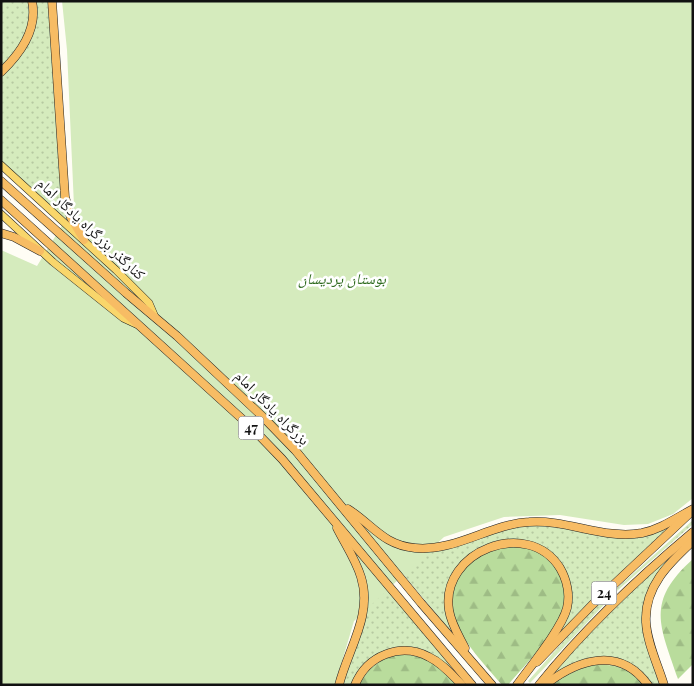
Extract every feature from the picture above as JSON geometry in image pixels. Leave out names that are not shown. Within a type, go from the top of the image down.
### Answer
[{"type":"highway","points":[[1,72],[19,52],[25,42],[33,19],[32,1]]},
{"type":"highway","points":[[52,1],[65,197],[71,218],[84,240]]},
{"type":"highway","name":"بزرگراه یادگار امام","points":[[1,181],[263,417],[295,450],[344,507],[414,595],[492,685]]},
{"type":"highway","name":"بزرگراه یادگار امام","points":[[1,200],[251,427],[282,459],[472,685]]},
{"type":"highway","points":[[1,233],[14,237],[40,251]]},
{"type":"highway","points":[[344,507],[390,542],[426,548],[450,544],[494,528],[529,522],[554,522],[620,534],[641,533],[661,527],[693,510]]},
{"type":"highway","name":"24","points":[[518,682],[592,605],[693,510]]},
{"type":"highway","points":[[333,520],[359,570],[364,596],[360,625],[339,685]]},
{"type":"highway","name":"24","points":[[539,685],[588,627],[693,532]]},
{"type":"highway","points":[[664,685],[646,627],[648,603],[651,591],[662,573],[693,541]]},
{"type":"highway","points":[[471,659],[457,632],[450,611],[450,592],[457,573],[474,555],[490,546],[510,542],[532,545],[550,556],[558,565],[566,584],[568,599],[565,615],[559,627],[518,682]]},
{"type":"highway","points":[[355,685],[362,673],[374,660],[388,653],[404,650],[430,657],[462,685]]},
{"type":"highway","points":[[545,685],[572,667],[593,660],[603,660],[625,665],[636,672],[648,685]]},
{"type":"main road","name":"کنارگذر بزرگراه یادگار امام","points":[[1,165],[84,240],[149,303],[155,318]]},
{"type":"main road","points":[[1,214],[40,251],[123,318],[141,326]]},
{"type":"green space","points":[[1,1],[29,1],[30,3],[29,27],[17,51],[1,70]]},
{"type":"green space","points":[[35,1],[49,1],[72,225],[1,162],[1,76],[21,54]]},
{"type":"green space","name":"بوستان پردیسان","points":[[62,1],[693,1],[693,498],[673,514],[648,524],[624,525],[560,515],[504,517],[444,537],[354,621],[335,685],[1,685],[1,250],[37,266],[74,206],[67,50]]},
{"type":"green space","points":[[358,520],[423,552],[441,550],[502,530],[527,525],[654,533],[668,528],[591,600],[546,647],[561,564],[545,549],[527,541],[507,539],[489,543],[472,553],[458,566],[449,584],[446,606],[458,640]]},
{"type":"green space","points":[[693,520],[693,524],[617,591],[530,683],[528,681],[587,615]]},
{"type":"green space","points":[[692,538],[674,556],[644,608],[643,626],[661,685],[651,685],[581,661],[569,665],[549,677],[598,623]]},
{"type":"green space","points":[[501,547],[531,549],[543,555],[555,567],[563,582],[565,598],[561,614],[542,646],[508,685],[502,685],[471,648],[455,620],[452,605],[453,590],[460,575],[468,565],[488,551]]},
{"type":"green space","points":[[693,559],[693,664],[678,679],[662,629],[662,602],[668,588],[678,574]]},
{"type":"green space","points":[[364,561],[466,685],[415,649],[402,647],[389,649],[353,685],[342,685],[359,637]]},
{"type":"green space","points":[[401,654],[420,657],[433,663],[457,685],[359,685],[376,664],[394,655]]},
{"type":"green space","points":[[592,664],[621,668],[632,674],[644,685],[551,685],[559,678]]}]
